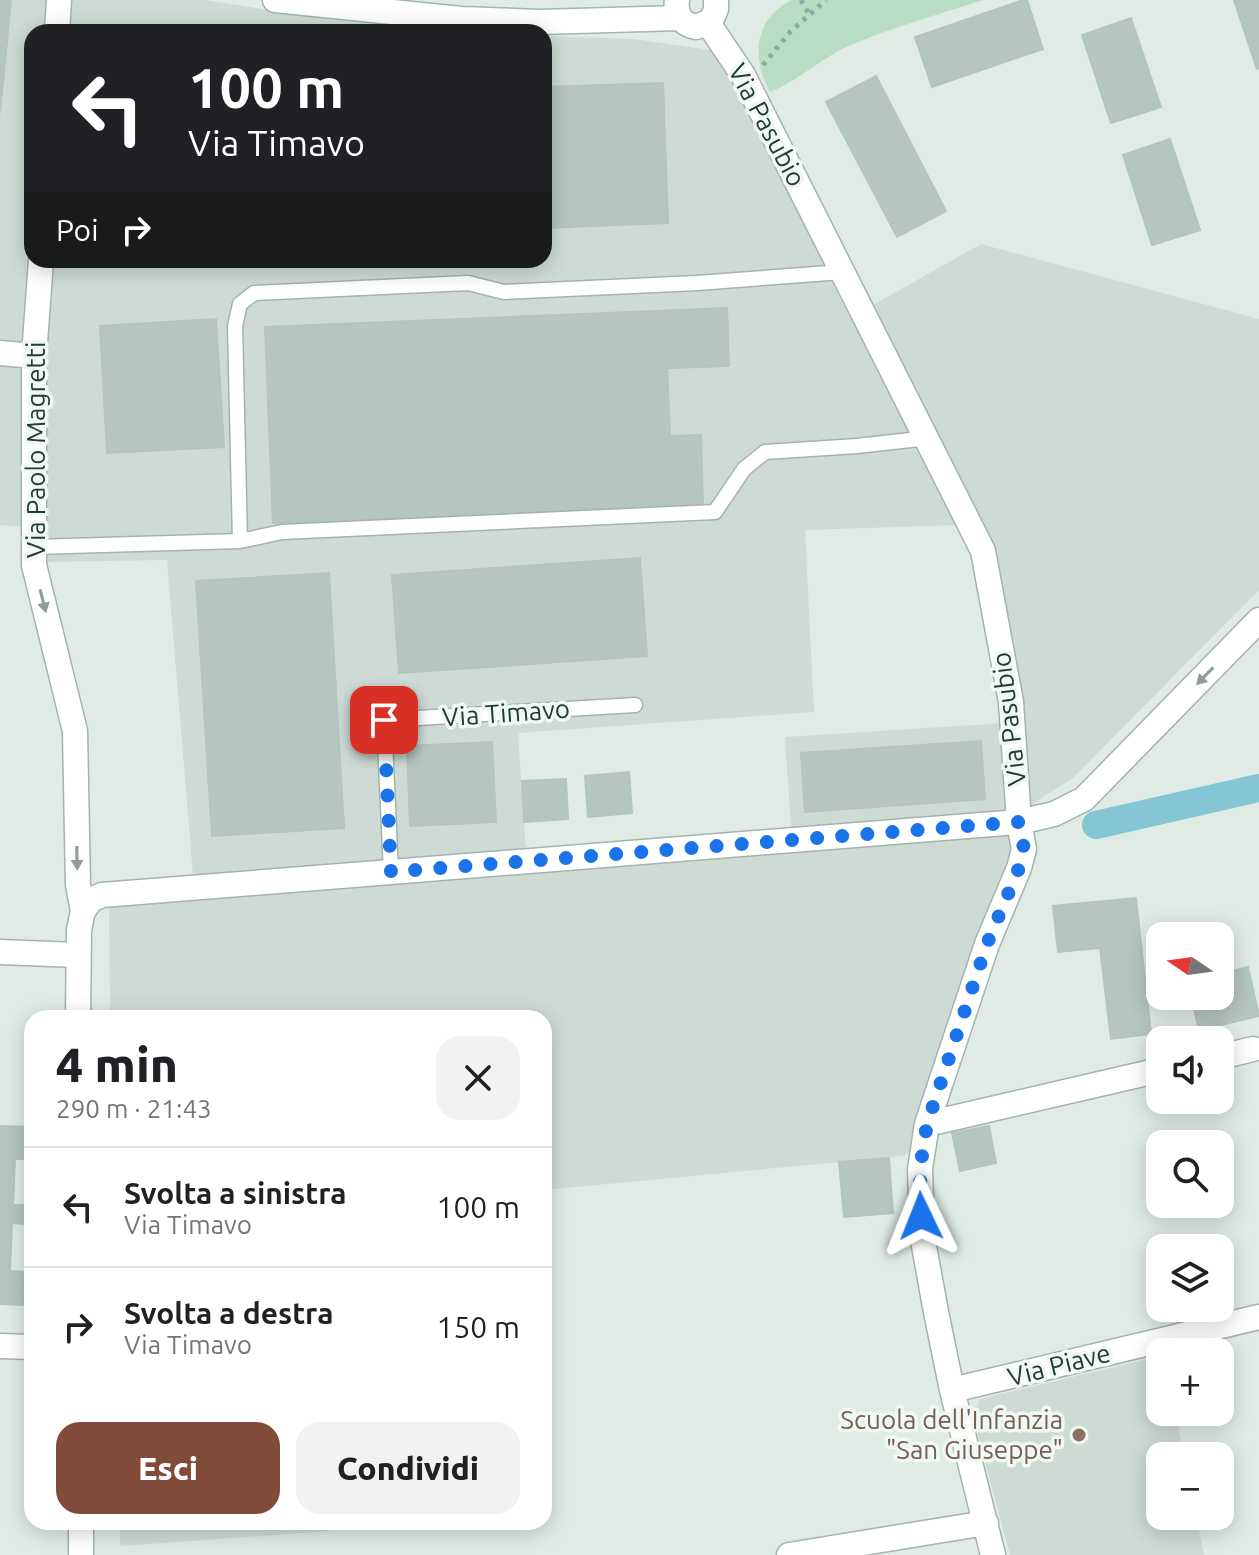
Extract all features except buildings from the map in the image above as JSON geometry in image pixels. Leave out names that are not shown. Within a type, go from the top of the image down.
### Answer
[{"type":"street","points":[[58,24],[59,0]]},
{"type":"street","points":[[275,0],[461,19],[540,22],[678,8]]},
{"type":"street","points":[[416,0],[540,8],[678,8]]},
{"type":"street","points":[[678,8],[692,26],[716,7]]},
{"type":"street","name":"Via Pasubio","points":[[716,7],[743,75],[983,551],[1011,702],[1019,822],[1024,849],[987,944],[927,1124],[920,1169],[922,1235],[952,1390],[993,1555]]},
{"type":"street","name":"Via Paolo Magretti","points":[[40,268],[34,356],[34,565],[75,731],[78,885],[83,911],[77,955],[78,1010]]},
{"type":"street","points":[[0,353],[34,356]]},
{"type":"street","points":[[83,911],[91,900],[102,895],[1019,822],[1054,814],[1084,799],[1259,620]]},
{"type":"street","points":[[0,952],[77,955]]},
{"type":"street","points":[[1234,1054],[1253,1049]]},
{"type":"street","points":[[927,1124],[1146,1073]]},
{"type":"street","name":"Via Piave","points":[[952,1390],[1259,1317]]},
{"type":"street","points":[[0,1346],[24,1347]]},
{"type":"street","points":[[789,1555],[986,1523]]},
{"type":"street","points":[[81,1530],[81,1555]]},
{"type":"lane","points":[[240,541],[235,326],[240,304],[254,293],[468,283],[504,292],[697,283],[842,272]]},
{"type":"lane","points":[[34,547],[240,541],[282,532],[715,512],[744,469],[765,452],[928,438]]},
{"type":"lane","name":"Via Timavo","points":[[391,872],[384,720],[635,705]]},
{"type":"path","points":[[801,0],[809,14]]},
{"type":"path","points":[[743,75],[766,64],[790,32],[826,0]]},
{"type":"shaded area","points":[[0,0],[205,0],[374,24],[24,24],[24,268],[552,268],[552,36],[635,39],[717,51],[850,318],[981,244],[1259,319],[1259,590],[1073,778],[1031,805],[1035,857],[998,951],[935,1136],[903,1156],[552,1189],[552,1010],[110,1010],[109,906],[195,900],[167,560],[41,562],[41,528],[0,525]],"holes":[[[960,525],[973,554],[1004,723],[785,737],[791,830],[526,852],[518,733],[814,712],[805,530]]]},
{"type":"shaded area","name":"Scuola dell'Infanzia \"San Giuseppe\"","points":[[1146,1359],[1146,1426],[1178,1426],[1181,1442],[1146,1442],[1146,1530],[1199,1530],[1204,1555],[1010,1555],[972,1413],[980,1399]]},
{"type":"shaded area","points":[[120,1530],[329,1530],[329,1531],[120,1546]]},
{"type":"green space","points":[[792,0],[983,0],[846,47],[770,92],[760,66],[760,40],[770,17]]},
{"type":"waterway","points":[[1096,825],[1259,788]]},
{"type":"place","name":"Scuola dell'Infanzia \"San Giuseppe\"","points":[[1079,1435]]},
{"type":"route","points":[[384,720],[391,872],[1019,822],[1024,849],[1019,868],[987,944],[924,1135],[920,1169],[921,1216]]}]
